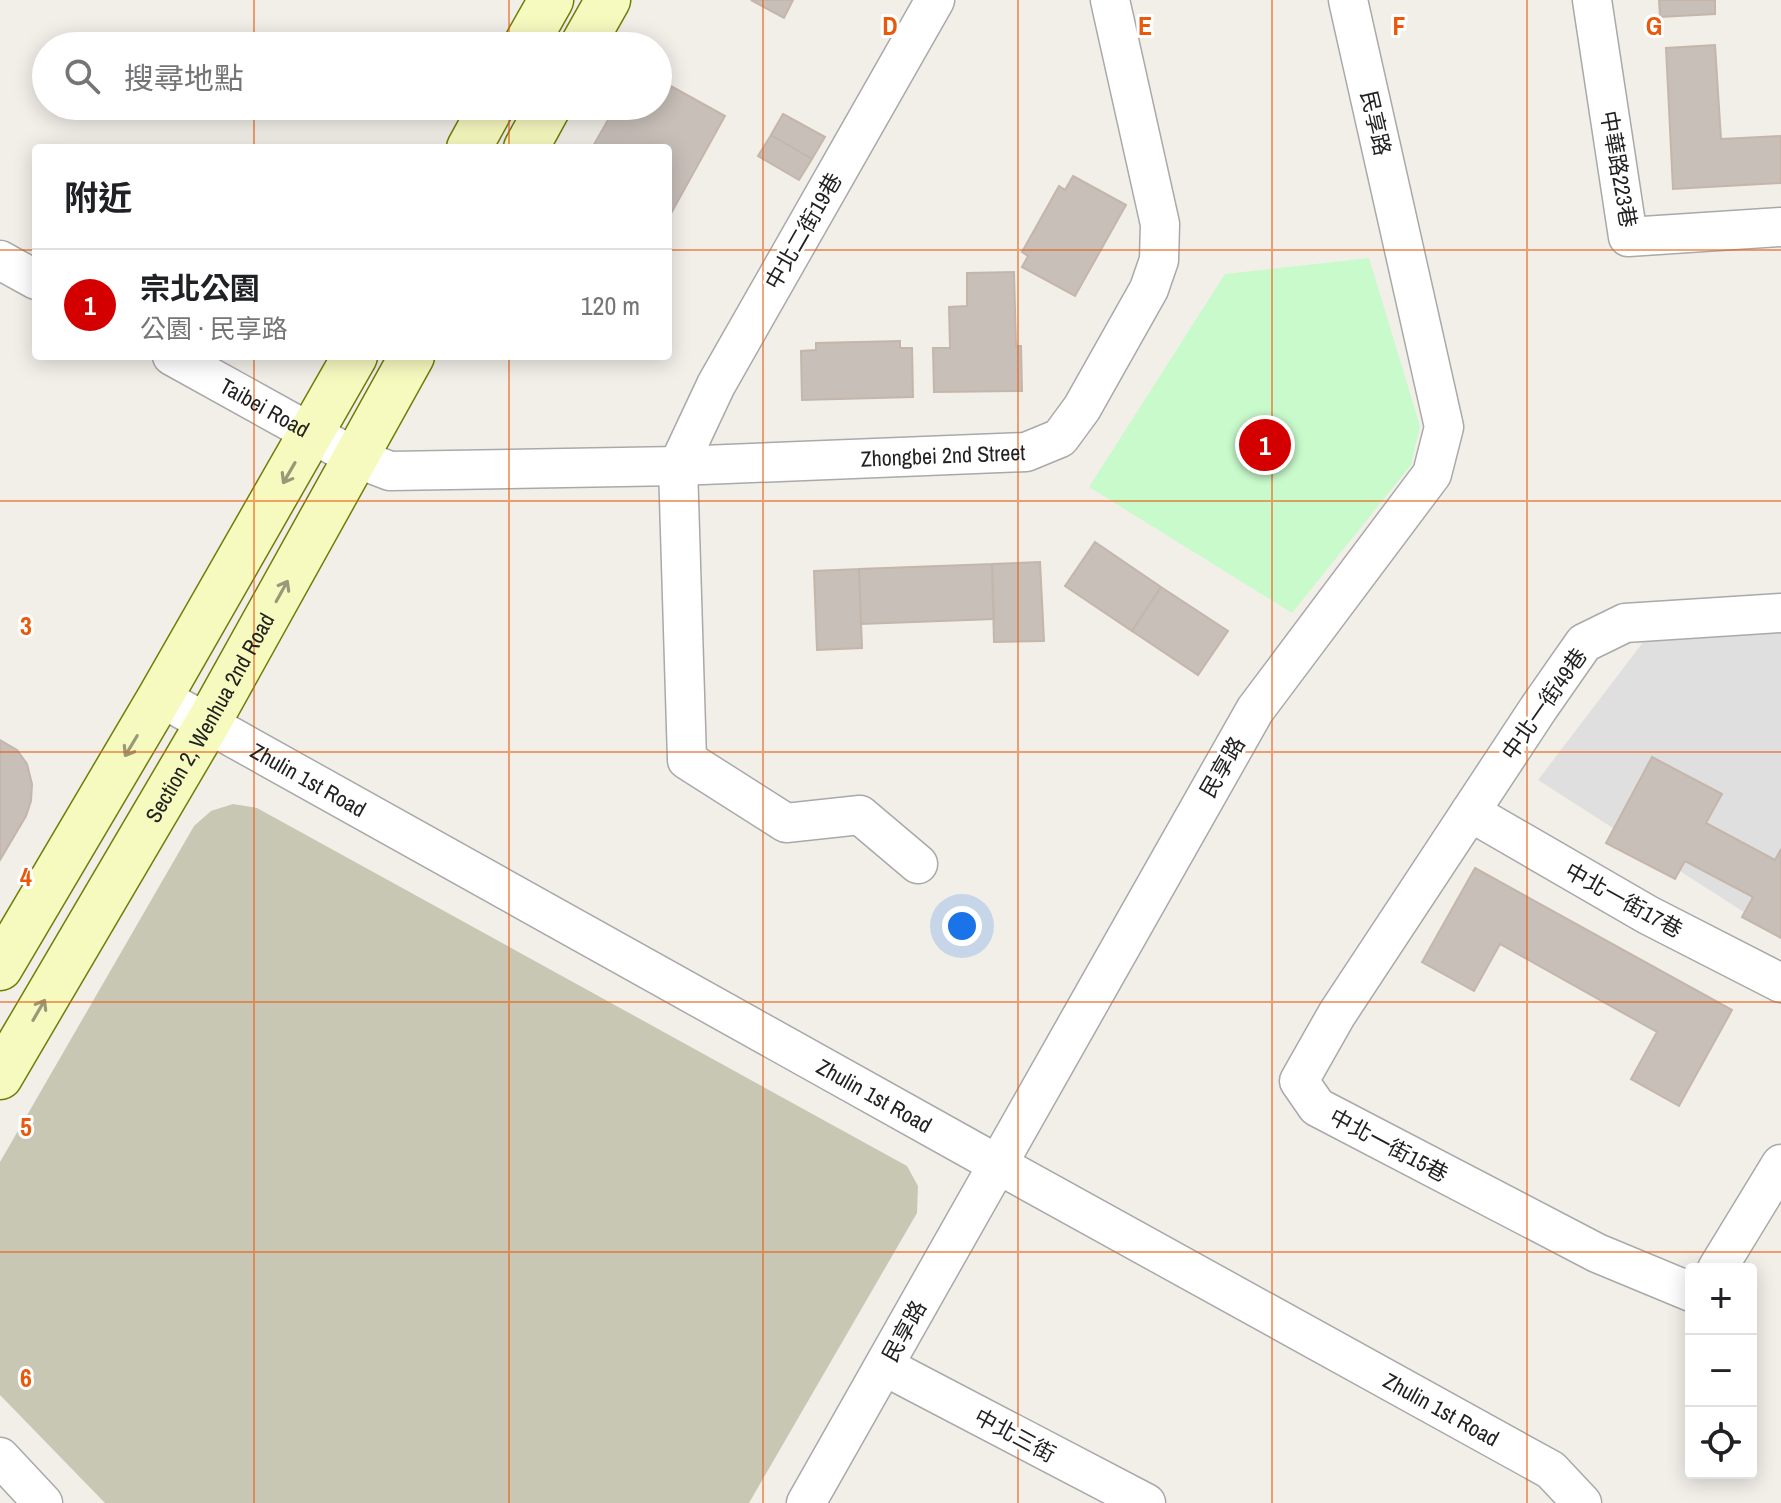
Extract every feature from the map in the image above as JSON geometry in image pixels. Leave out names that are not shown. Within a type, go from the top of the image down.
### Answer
[{"type":"street","points":[[533,32],[551,0]]},
{"type":"street","points":[[590,32],[608,0]]},
{"type":"street","name":"中北二街19巷","points":[[678,466],[716,385],[935,0]]},
{"type":"street","name":"Zhongbei 2nd Street","points":[[356,458],[390,471],[678,466],[1026,452],[1060,438],[1082,408],[1149,289],[1159,260],[1160,224],[1110,0]]},
{"type":"street","name":"民享路","points":[[806,1503],[1255,710],[1432,474],[1444,427],[1348,0]]},
{"type":"street","name":"中華路223巷","points":[[1592,0],[1628,237],[1781,227]]},
{"type":"street","points":[[471,144],[484,120]]},
{"type":"street","points":[[528,144],[541,120]]},
{"type":"street","points":[[0,260],[32,278]]},
{"type":"street","name":"Taibei Road","points":[[179,360],[356,458]]},
{"type":"street","points":[[0,968],[353,360]]},
{"type":"street","name":"Section 2, Wenhua 2nd Road","points":[[0,1077],[208,723],[410,360]]},
{"type":"street","points":[[678,466],[687,760],[786,823],[860,815],[918,864]]},
{"type":"street","name":"中北一街49巷","points":[[1470,812],[1584,643],[1625,623],[1781,613]]},
{"type":"street","name":"Zhulin 1st Road","points":[[160,697],[1551,1470],[1582,1503]]},
{"type":"street","name":"中北一街17巷","points":[[1470,812],[1648,915],[1781,983]]},
{"type":"street","name":"中北一街15巷","points":[[1470,812],[1337,1014],[1299,1081],[1317,1107],[1597,1253],[1685,1290]]},
{"type":"street","points":[[1721,1263],[1781,1164]]},
{"type":"street","name":"中北三街","points":[[884,1366],[1146,1503]]},
{"type":"street","points":[[0,1457],[43,1503]]},
{"type":"shaded area","points":[[1781,631],[1781,936],[1538,780],[1644,641]]},
{"type":"shaded area","points":[[233,804],[257,808],[907,1166],[918,1186],[917,1213],[749,1503],[105,1503],[0,1395],[0,1162],[194,826],[211,811]]},
{"type":"green space","points":[[1369,258],[1420,426],[1411,465],[1292,613],[1089,487],[1225,274]]},
{"type":"building","points":[[751,0],[793,0],[784,18]]},
{"type":"building","points":[[1659,0],[1715,0],[1715,14],[1660,17]]},
{"type":"building","points":[[1715,45],[1721,139],[1781,136],[1781,183],[1673,189],[1666,48]]},
{"type":"building","points":[[672,87],[725,116],[672,212],[672,144],[594,144],[608,120],[672,120]]},
{"type":"building","points":[[783,114],[825,137],[812,159],[771,135]]},
{"type":"building","points":[[771,135],[812,159],[799,180],[758,156]]},
{"type":"building","points":[[1073,176],[1126,205],[1075,296],[1022,267],[1028,256],[1022,252],[1059,186],[1065,190]]},
{"type":"building","points":[[1014,272],[1016,346],[1021,346],[1022,391],[934,392],[933,348],[950,348],[949,307],[967,306],[967,273]]},
{"type":"building","points":[[900,341],[900,348],[912,348],[913,397],[802,400],[801,351],[816,350],[816,343]]},
{"type":"building","points":[[1095,542],[1161,587],[1132,631],[1065,586]]},
{"type":"building","points":[[1040,562],[1044,641],[994,642],[992,564]]},
{"type":"building","points":[[992,564],[994,619],[861,624],[859,569]]},
{"type":"building","points":[[859,569],[862,648],[817,650],[814,571]]},
{"type":"building","points":[[1161,587],[1228,631],[1198,675],[1132,631]]},
{"type":"building","points":[[0,740],[17,750],[27,764],[32,784],[26,816],[0,860]]},
{"type":"building","points":[[1652,757],[1722,794],[1706,823],[1775,860],[1781,849],[1781,938],[1742,917],[1753,897],[1685,861],[1675,879],[1606,843]]},
{"type":"building","points":[[1475,868],[1732,1010],[1679,1106],[1631,1079],[1657,1032],[1500,944],[1474,991],[1422,962]]},
{"type":"place","name":"宗北公園","points":[[1265,445]]}]
